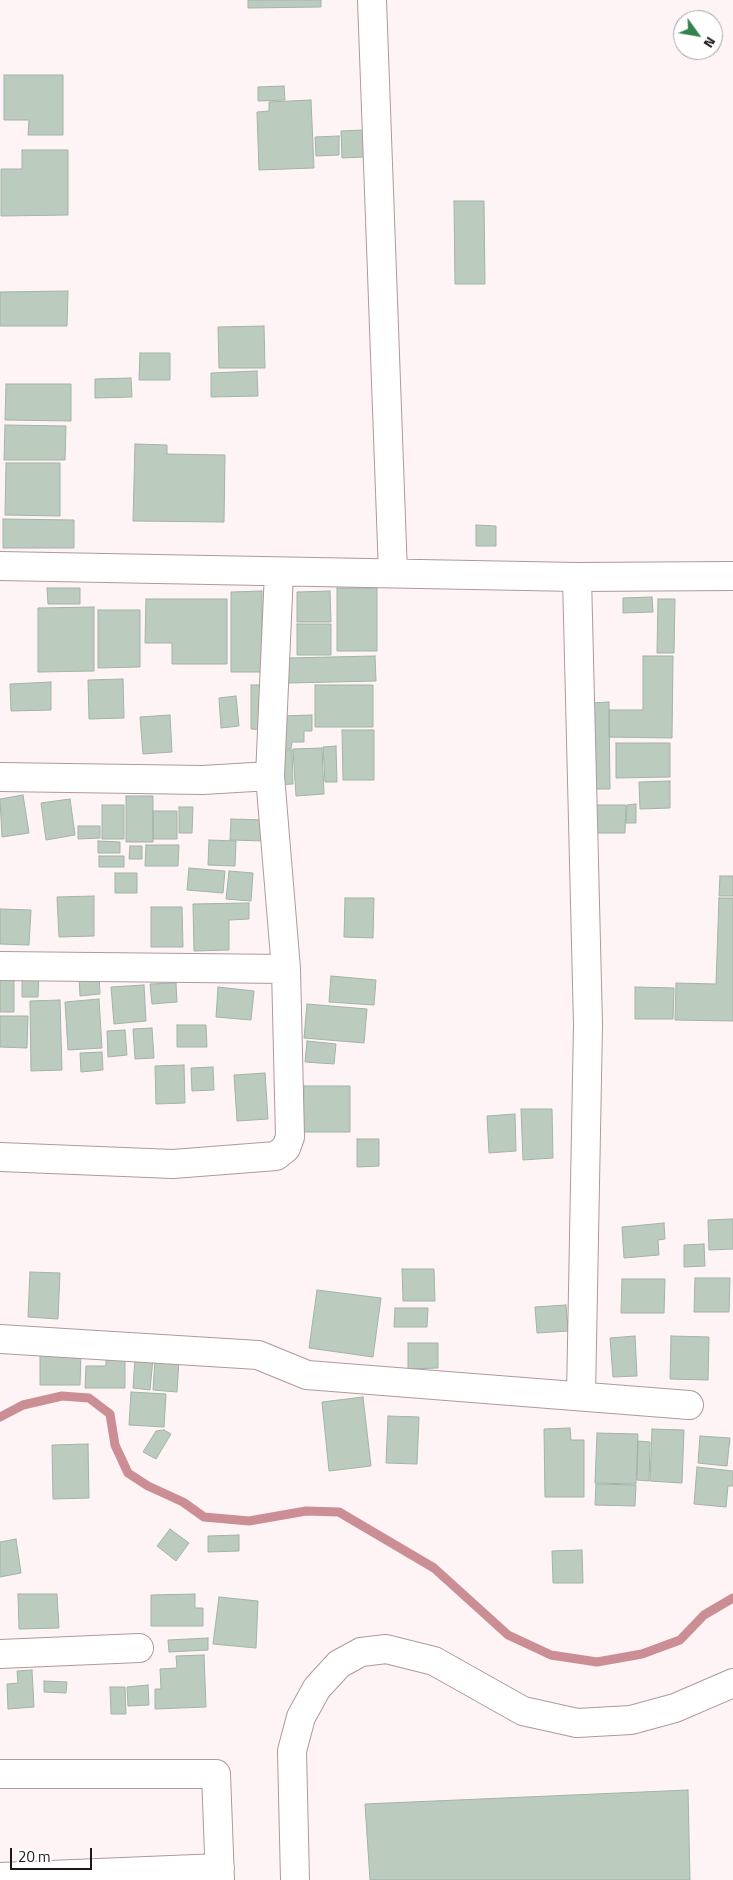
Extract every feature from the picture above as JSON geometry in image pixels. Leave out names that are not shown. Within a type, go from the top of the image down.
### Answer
[{"type":"street","points":[[372,0],[393,573]]},
{"type":"street","points":[[0,566],[577,577],[733,576]]},
{"type":"street","points":[[0,1157],[173,1164],[276,1156],[286,1148],[290,1137],[286,969],[270,776],[279,572]]},
{"type":"street","points":[[577,577],[588,1025],[581,1396]]},
{"type":"street","points":[[0,776],[203,780],[270,776]]},
{"type":"street","points":[[0,966],[286,969]]},
{"type":"street","points":[[0,1339],[258,1355],[307,1375],[689,1405]]},
{"type":"street","points":[[0,1654],[139,1648]]},
{"type":"street","points":[[295,1880],[292,1751],[300,1717],[317,1688],[339,1664],[361,1652],[386,1649],[434,1661],[523,1711],[577,1723],[631,1720],[675,1708],[733,1683]]},
{"type":"street","points":[[0,1774],[216,1774],[220,1874],[0,1878]]},
{"type":"building","points":[[248,0],[321,0],[321,7],[248,8]]},
{"type":"building","points":[[4,75],[63,75],[63,135],[28,135],[29,120],[4,120]]},
{"type":"building","points":[[284,86],[285,100],[258,101],[258,87]]},
{"type":"building","points":[[311,100],[314,168],[259,170],[257,112],[269,111],[269,102]]},
{"type":"building","points":[[363,130],[364,157],[342,158],[341,131]]},
{"type":"building","points":[[339,136],[339,155],[316,156],[315,137]]},
{"type":"building","points":[[22,150],[68,150],[68,215],[1,216],[1,169],[22,169]]},
{"type":"building","points":[[454,201],[484,201],[485,284],[455,284]]},
{"type":"building","points":[[68,291],[67,326],[0,326],[0,292]]},
{"type":"building","points":[[264,326],[265,368],[219,368],[218,327]]},
{"type":"building","points":[[140,353],[170,353],[170,380],[139,380]]},
{"type":"building","points":[[257,371],[258,396],[211,397],[211,373]]},
{"type":"building","points":[[131,378],[132,397],[95,398],[95,379]]},
{"type":"building","points":[[6,384],[71,384],[71,421],[5,420]]},
{"type":"building","points":[[5,425],[66,426],[65,460],[4,460]]},
{"type":"building","points":[[135,444],[167,445],[167,454],[225,455],[224,522],[133,521]]},
{"type":"building","points":[[6,463],[60,463],[60,516],[5,515]]},
{"type":"building","points":[[3,519],[74,520],[74,548],[3,548]]},
{"type":"building","points":[[476,525],[496,526],[496,546],[476,546]]},
{"type":"building","points":[[47,588],[80,588],[80,604],[48,604]]},
{"type":"building","points":[[337,588],[377,588],[377,651],[337,651]]},
{"type":"building","points":[[262,591],[262,672],[231,672],[231,592]]},
{"type":"building","points":[[330,591],[331,622],[297,622],[297,592]]},
{"type":"building","points":[[652,597],[653,612],[623,613],[623,598]]},
{"type":"building","points":[[146,599],[227,599],[227,664],[172,664],[172,643],[145,643]]},
{"type":"building","points":[[658,599],[675,599],[674,653],[657,653]]},
{"type":"building","points":[[94,607],[94,671],[38,672],[38,608]]},
{"type":"building","points":[[98,610],[140,610],[140,667],[98,668]]},
{"type":"building","points":[[297,624],[331,624],[331,655],[297,655]]},
{"type":"building","points":[[375,656],[376,681],[288,683],[288,658]]},
{"type":"building","points":[[643,656],[673,656],[672,738],[609,737],[609,710],[643,710]]},
{"type":"building","points":[[123,679],[124,718],[89,719],[88,680]]},
{"type":"building","points":[[51,682],[51,710],[11,711],[10,684]]},
{"type":"building","points":[[251,685],[271,685],[270,730],[251,729]]},
{"type":"building","points":[[315,685],[373,685],[373,727],[315,727]]},
{"type":"building","points":[[236,696],[239,726],[221,728],[219,698]]},
{"type":"building","points":[[609,702],[610,789],[592,789],[591,703]]},
{"type":"building","points":[[170,715],[172,752],[143,754],[140,717]]},
{"type":"building","points":[[312,715],[312,731],[304,731],[304,742],[292,742],[291,749],[281,749],[280,716]]},
{"type":"building","points":[[342,730],[374,730],[374,780],[343,780]]},
{"type":"building","points":[[616,743],[670,743],[670,777],[616,778]]},
{"type":"building","points":[[336,746],[337,782],[325,782],[323,747]]},
{"type":"building","points":[[322,748],[324,794],[296,796],[293,749]]},
{"type":"building","points":[[292,750],[293,784],[276,785],[274,751]]},
{"type":"building","points":[[670,781],[670,808],[640,809],[639,782]]},
{"type":"building","points":[[23,795],[29,833],[2,837],[0,799]]},
{"type":"building","points":[[126,796],[153,796],[153,842],[126,842]]},
{"type":"building","points":[[70,799],[75,835],[46,840],[41,803]]},
{"type":"building","points":[[636,804],[636,823],[626,823],[627,805]]},
{"type":"building","points":[[102,805],[124,805],[124,839],[102,839]]},
{"type":"building","points":[[594,805],[626,805],[625,833],[594,833]]},
{"type":"building","points":[[179,807],[193,807],[192,833],[179,833]]},
{"type":"building","points":[[153,811],[177,811],[177,839],[153,839]]},
{"type":"building","points":[[231,819],[266,820],[265,841],[230,840]]},
{"type":"building","points":[[78,826],[100,826],[100,838],[78,839]]},
{"type":"building","points":[[209,840],[236,841],[235,866],[208,865]]},
{"type":"building","points":[[98,841],[120,842],[120,853],[98,853]]},
{"type":"building","points":[[146,845],[179,845],[178,866],[145,866]]},
{"type":"building","points":[[130,846],[142,846],[142,859],[129,859]]},
{"type":"building","points":[[99,856],[124,856],[124,867],[99,867]]},
{"type":"building","points":[[189,868],[225,871],[223,893],[187,890]]},
{"type":"building","points":[[229,871],[253,873],[251,901],[226,899]]},
{"type":"building","points":[[115,873],[137,873],[137,893],[115,893]]},
{"type":"building","points":[[720,876],[733,876],[733,896],[719,896]]},
{"type":"building","points":[[94,896],[94,936],[59,937],[57,897]]},
{"type":"building","points":[[345,898],[374,898],[373,938],[344,937]]},
{"type":"building","points":[[719,898],[733,898],[733,1021],[675,1020],[676,983],[716,984]]},
{"type":"building","points":[[249,903],[249,919],[229,920],[229,950],[194,951],[193,904]]},
{"type":"building","points":[[151,907],[182,907],[183,947],[151,947]]},
{"type":"building","points":[[0,909],[31,910],[29,945],[0,944]]},
{"type":"building","points":[[99,974],[100,994],[80,996],[79,976]]},
{"type":"building","points":[[0,976],[14,976],[14,1012],[0,1012]]},
{"type":"building","points":[[22,976],[39,976],[38,997],[22,997]]},
{"type":"building","points":[[331,976],[376,980],[374,1005],[329,1002]]},
{"type":"building","points":[[176,983],[177,1002],[152,1004],[150,984]]},
{"type":"building","points":[[144,985],[146,1021],[114,1024],[111,987]]},
{"type":"building","points":[[218,987],[254,991],[251,1020],[216,1017]]},
{"type":"building","points":[[635,987],[674,988],[673,1019],[635,1019]]},
{"type":"building","points":[[99,999],[102,1048],[68,1050],[65,1002]]},
{"type":"building","points":[[60,1000],[62,1070],[31,1071],[30,1001]]},
{"type":"building","points":[[307,1004],[367,1009],[364,1043],[304,1038]]},
{"type":"building","points":[[0,1016],[28,1016],[27,1048],[0,1047]]},
{"type":"building","points":[[177,1025],[206,1025],[207,1047],[177,1047]]},
{"type":"building","points":[[152,1028],[154,1058],[135,1059],[133,1029]]},
{"type":"building","points":[[125,1030],[127,1055],[108,1057],[107,1031]]},
{"type":"building","points":[[307,1041],[336,1044],[334,1064],[305,1062]]},
{"type":"building","points":[[102,1052],[103,1070],[81,1072],[80,1053]]},
{"type":"building","points":[[184,1065],[185,1103],[156,1104],[155,1066]]},
{"type":"building","points":[[213,1067],[214,1090],[192,1091],[191,1068]]},
{"type":"building","points":[[265,1073],[268,1119],[237,1121],[234,1075]]},
{"type":"building","points":[[304,1086],[350,1086],[350,1132],[303,1132]]},
{"type":"building","points":[[521,1109],[552,1109],[553,1158],[523,1160]]},
{"type":"building","points":[[515,1114],[516,1151],[489,1153],[487,1116]]},
{"type":"building","points":[[357,1139],[379,1139],[379,1166],[357,1167]]},
{"type":"building","points":[[733,1219],[733,1249],[709,1250],[708,1220]]},
{"type":"building","points":[[664,1223],[665,1239],[658,1240],[659,1255],[624,1258],[622,1227]]},
{"type":"building","points":[[704,1244],[705,1266],[684,1267],[684,1245]]},
{"type":"building","points":[[402,1269],[434,1269],[435,1301],[403,1301]]},
{"type":"building","points":[[30,1272],[60,1273],[58,1319],[28,1317]]},
{"type":"building","points":[[695,1278],[730,1278],[729,1312],[694,1312]]},
{"type":"building","points":[[622,1279],[665,1279],[664,1313],[621,1313]]},
{"type":"building","points":[[317,1290],[381,1298],[373,1357],[309,1348]]},
{"type":"building","points":[[566,1305],[568,1331],[537,1333],[535,1307]]},
{"type":"building","points":[[395,1308],[428,1308],[427,1327],[394,1327]]},
{"type":"building","points":[[635,1336],[637,1376],[613,1377],[610,1338]]},
{"type":"building","points":[[671,1336],[709,1337],[708,1380],[670,1379]]},
{"type":"building","points":[[408,1343],[438,1343],[438,1368],[408,1369]]},
{"type":"building","points":[[40,1354],[81,1354],[80,1385],[40,1385]]},
{"type":"building","points":[[106,1358],[125,1358],[125,1388],[85,1388],[86,1366],[106,1366]]},
{"type":"building","points":[[135,1358],[153,1359],[150,1390],[133,1388]]},
{"type":"building","points":[[155,1359],[179,1360],[177,1392],[153,1390]]},
{"type":"building","points":[[131,1392],[166,1394],[164,1427],[129,1425]]},
{"type":"building","points":[[363,1397],[371,1466],[329,1471],[322,1402]]},
{"type":"building","points":[[388,1416],[419,1417],[417,1464],[386,1463]]},
{"type":"building","points":[[570,1428],[571,1440],[584,1440],[584,1497],[545,1497],[544,1429]]},
{"type":"building","points":[[652,1429],[684,1430],[682,1483],[650,1481]]},
{"type":"building","points":[[164,1430],[171,1434],[156,1459],[143,1452],[156,1431]]},
{"type":"building","points":[[597,1433],[638,1434],[636,1484],[595,1483]]},
{"type":"building","points":[[700,1436],[730,1438],[727,1466],[698,1463]]},
{"type":"building","points":[[638,1441],[650,1442],[649,1481],[637,1480]]},
{"type":"building","points":[[88,1444],[89,1498],[53,1499],[52,1445]]},
{"type":"building","points":[[697,1467],[733,1471],[733,1486],[728,1486],[726,1507],[694,1504]]},
{"type":"building","points":[[596,1484],[636,1485],[635,1506],[595,1505]]},
{"type":"building","points":[[170,1529],[189,1543],[176,1561],[157,1546]]},
{"type":"building","points":[[239,1535],[239,1551],[208,1552],[208,1536]]},
{"type":"building","points":[[16,1539],[21,1573],[0,1577],[0,1542]]},
{"type":"building","points":[[582,1550],[583,1583],[553,1583],[552,1551]]},
{"type":"building","points":[[18,1594],[57,1594],[59,1628],[19,1629]]},
{"type":"building","points":[[195,1594],[195,1608],[203,1608],[203,1626],[151,1626],[151,1595]]},
{"type":"building","points":[[219,1597],[258,1601],[256,1648],[213,1644]]},
{"type":"building","points":[[208,1638],[208,1650],[169,1652],[168,1640]]},
{"type":"building","points":[[204,1655],[206,1707],[155,1709],[155,1689],[161,1689],[160,1669],[177,1668],[176,1656]]},
{"type":"building","points":[[32,1670],[34,1707],[8,1709],[7,1684],[18,1683],[17,1671]]},
{"type":"building","points":[[44,1681],[67,1682],[66,1693],[44,1692]]},
{"type":"building","points":[[148,1685],[149,1705],[128,1706],[127,1687]]},
{"type":"building","points":[[110,1687],[125,1687],[126,1714],[111,1714]]},
{"type":"building","points":[[688,1790],[690,1880],[370,1880],[365,1804]]},
{"type":"waterway","points":[[0,1417],[23,1405],[62,1396],[89,1398],[110,1414],[115,1445],[128,1473],[148,1486],[183,1502],[204,1517],[249,1521],[306,1511],[339,1512],[434,1568],[508,1635],[551,1655],[597,1662],[642,1654],[680,1640],[704,1615],[733,1598]]}]
